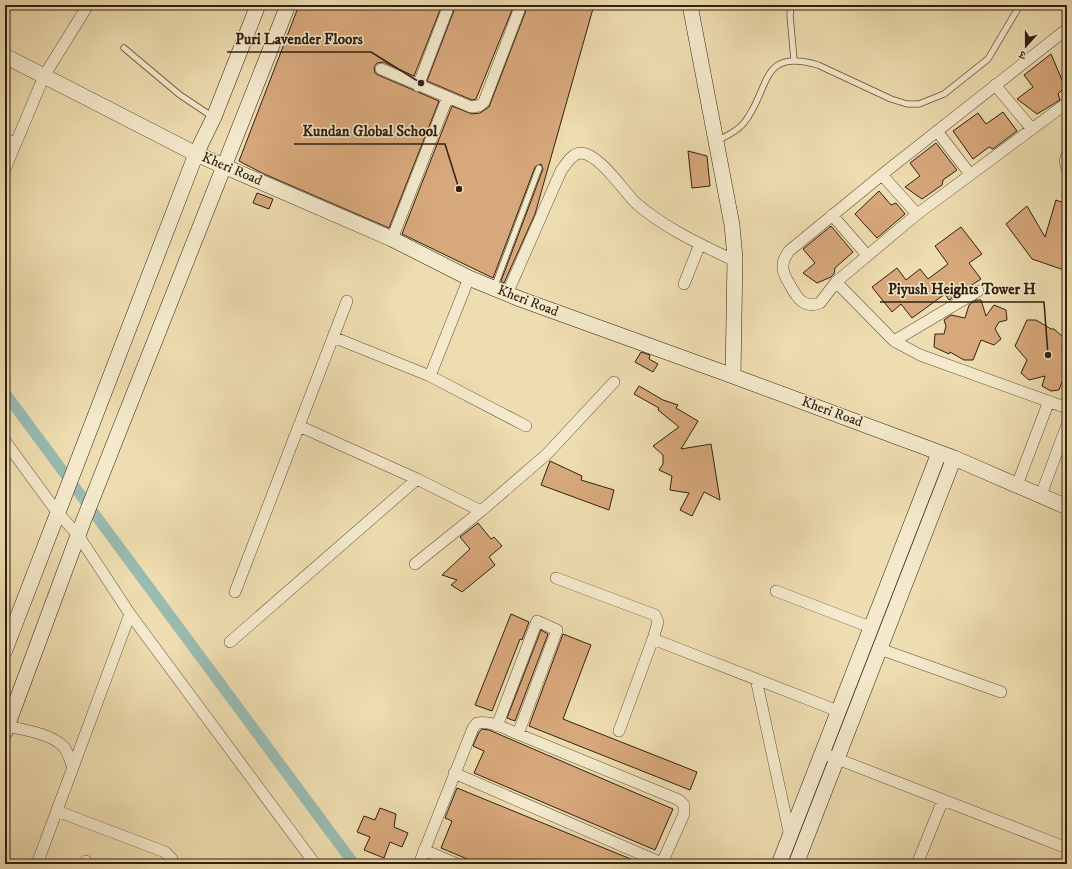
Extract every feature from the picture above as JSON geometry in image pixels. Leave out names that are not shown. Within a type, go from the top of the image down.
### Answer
[{"type":"street","points":[[5,169],[44,76],[88,5]]},
{"type":"street","points":[[5,650],[196,154],[214,117],[258,5]]},
{"type":"street","points":[[73,768],[67,751],[61,744],[31,732],[6,729],[81,528],[288,5]]},
{"type":"street","points":[[418,86],[450,5]]},
{"type":"street","points":[[381,69],[447,99],[471,107],[479,106],[484,102],[521,5]]},
{"type":"street","points":[[690,5],[732,225],[735,261],[733,376]]},
{"type":"street","points":[[1066,32],[995,85],[789,251],[783,262],[783,268],[798,299],[809,306],[820,304],[836,282],[917,214],[1067,103]]},
{"type":"street","name":"Kheri Road","points":[[5,56],[196,154],[392,239],[469,278],[500,291],[954,458],[1067,507]]},
{"type":"street","points":[[995,85],[1032,129]]},
{"type":"street","points":[[392,239],[447,99]]},
{"type":"street","points":[[937,131],[970,174]]},
{"type":"street","points":[[5,138],[16,143]]},
{"type":"street","points":[[500,291],[561,171],[575,154],[581,153],[596,160],[637,204],[663,223],[700,244],[735,261]]},
{"type":"street","points":[[1067,154],[1065,161],[1067,168]]},
{"type":"street","points":[[882,175],[917,214]]},
{"type":"street","points":[[832,215],[867,255]]},
{"type":"street","points":[[684,284],[700,244]]},
{"type":"street","points":[[430,376],[469,278]]},
{"type":"street","points":[[836,282],[894,341],[920,355],[1049,400],[1067,408]]},
{"type":"street","points":[[894,341],[978,292]]},
{"type":"street","points":[[234,592],[347,302]]},
{"type":"street","points":[[333,337],[430,376],[526,426]]},
{"type":"street","points":[[415,564],[481,511],[547,454],[614,382]]},
{"type":"street","points":[[1017,485],[1049,400]]},
{"type":"street","points":[[1041,496],[1067,425]]},
{"type":"street","points":[[299,426],[417,479],[481,511]]},
{"type":"street","points":[[5,441],[57,512],[81,528],[130,614],[315,864]]},
{"type":"street","points":[[779,864],[939,453]]},
{"type":"street","points":[[796,864],[954,458]]},
{"type":"street","points":[[230,642],[417,479]]},
{"type":"street","points":[[556,578],[655,615],[658,622],[619,731]]},
{"type":"street","points":[[776,591],[870,627]]},
{"type":"street","points":[[37,864],[130,614]]},
{"type":"street","points":[[497,726],[537,621],[557,630],[518,734]]},
{"type":"street","points":[[653,639],[838,711]]},
{"type":"street","points":[[880,649],[1001,692]]},
{"type":"street","points":[[756,679],[790,837]]},
{"type":"street","points":[[419,864],[454,773],[477,723],[482,722],[518,734],[679,800],[684,805],[684,814],[663,863],[454,773]]},
{"type":"street","points":[[822,753],[1067,848]]},
{"type":"street","points":[[917,864],[943,800]]},
{"type":"street","points":[[57,811],[165,852],[172,859],[172,864]]},
{"type":"street","points":[[424,850],[458,864]]},
{"type":"lane","points":[[790,5],[790,25],[794,60]]},
{"type":"lane","points":[[717,141],[735,131],[743,124],[777,65],[781,62],[794,60],[818,65],[891,100],[907,104],[919,104],[944,94],[988,59],[1020,5]]},
{"type":"lane","points":[[124,48],[180,95],[214,117]]},
{"type":"lane","points":[[500,291],[539,168]]},
{"type":"building","points":[[299,5],[442,5],[414,76],[383,62],[377,63],[374,67],[375,73],[378,75],[439,101],[389,228],[262,173],[239,161]]},
{"type":"building","points":[[456,5],[514,5],[476,99],[472,100],[427,81]]},
{"type":"building","points":[[528,5],[594,5],[535,214],[504,283],[501,281],[543,169],[541,164],[535,167],[493,278],[402,234],[452,106],[472,114],[480,113],[489,107]]},
{"type":"building","points":[[1051,54],[1065,87],[1058,94],[1060,100],[1037,114],[1017,99],[1033,87],[1024,75]]},
{"type":"building","points":[[1003,112],[1017,131],[993,149],[989,147],[973,159],[953,131],[978,113],[986,124]]},
{"type":"building","points":[[936,143],[957,170],[943,180],[942,185],[922,199],[905,187],[920,176],[910,163]]},
{"type":"building","points":[[688,151],[707,156],[710,186],[692,188]]},
{"type":"building","points":[[879,191],[891,205],[896,203],[905,214],[877,238],[855,214]]},
{"type":"building","points":[[257,193],[273,199],[269,209],[253,203]]},
{"type":"building","points":[[1056,200],[1067,204],[1067,261],[1064,270],[1032,259],[1006,224],[1027,206],[1045,237]]},
{"type":"building","points":[[831,226],[853,252],[835,268],[834,274],[831,277],[817,283],[803,273],[815,263],[803,249]]},
{"type":"building","points":[[961,227],[982,254],[969,263],[981,279],[949,300],[945,294],[912,318],[901,304],[892,312],[872,287],[897,268],[906,280],[920,269],[928,279],[948,264],[935,246]]},
{"type":"building","points":[[976,300],[981,300],[986,316],[994,305],[1006,310],[1007,320],[999,322],[995,329],[1001,339],[994,345],[981,340],[973,360],[964,360],[950,352],[949,354],[934,347],[935,334],[944,334],[946,326],[944,320],[951,315],[965,318],[969,305]]},
{"type":"building","points":[[1027,320],[1036,320],[1051,329],[1054,329],[1063,337],[1062,350],[1067,362],[1067,369],[1059,390],[1051,391],[1042,386],[1045,376],[1029,380],[1021,373],[1027,360],[1015,346]]},
{"type":"building","points":[[641,352],[650,355],[649,359],[658,364],[653,372],[635,362]]},
{"type":"building","points":[[639,386],[663,400],[678,405],[676,408],[698,421],[681,449],[711,444],[720,500],[704,492],[692,516],[680,510],[689,493],[670,490],[672,476],[659,470],[663,464],[663,455],[653,446],[679,427],[658,410],[659,408],[634,394]]},
{"type":"building","points":[[550,461],[582,476],[581,480],[614,490],[609,510],[541,485]]},
{"type":"building","points":[[478,523],[491,539],[494,537],[502,546],[489,557],[495,565],[462,592],[451,585],[457,580],[442,575],[470,549],[460,537]]},
{"type":"building","points":[[511,614],[529,622],[522,640],[520,639],[492,711],[475,705]]},
{"type":"building","points":[[541,630],[548,634],[515,721],[507,718]]},
{"type":"building","points":[[563,634],[591,645],[563,719],[697,772],[690,790],[529,726]]},
{"type":"building","points":[[482,729],[489,730],[673,809],[655,850],[474,773],[484,751],[473,746],[479,732]]},
{"type":"building","points":[[457,788],[643,864],[479,864],[441,848],[452,821],[445,818]]},
{"type":"building","points":[[380,808],[396,814],[394,827],[408,833],[402,847],[390,842],[384,858],[364,850],[370,837],[357,832],[364,816],[375,820]]},
{"type":"waterway","points":[[5,393],[354,864]]},
{"type":"place","name":"Puri Lavender Floors","points":[[421,83]]},
{"type":"place","name":"Kundan Global School","points":[[459,189]]},
{"type":"place","name":"Piyush Heights Tower H","points":[[1048,355]]}]
